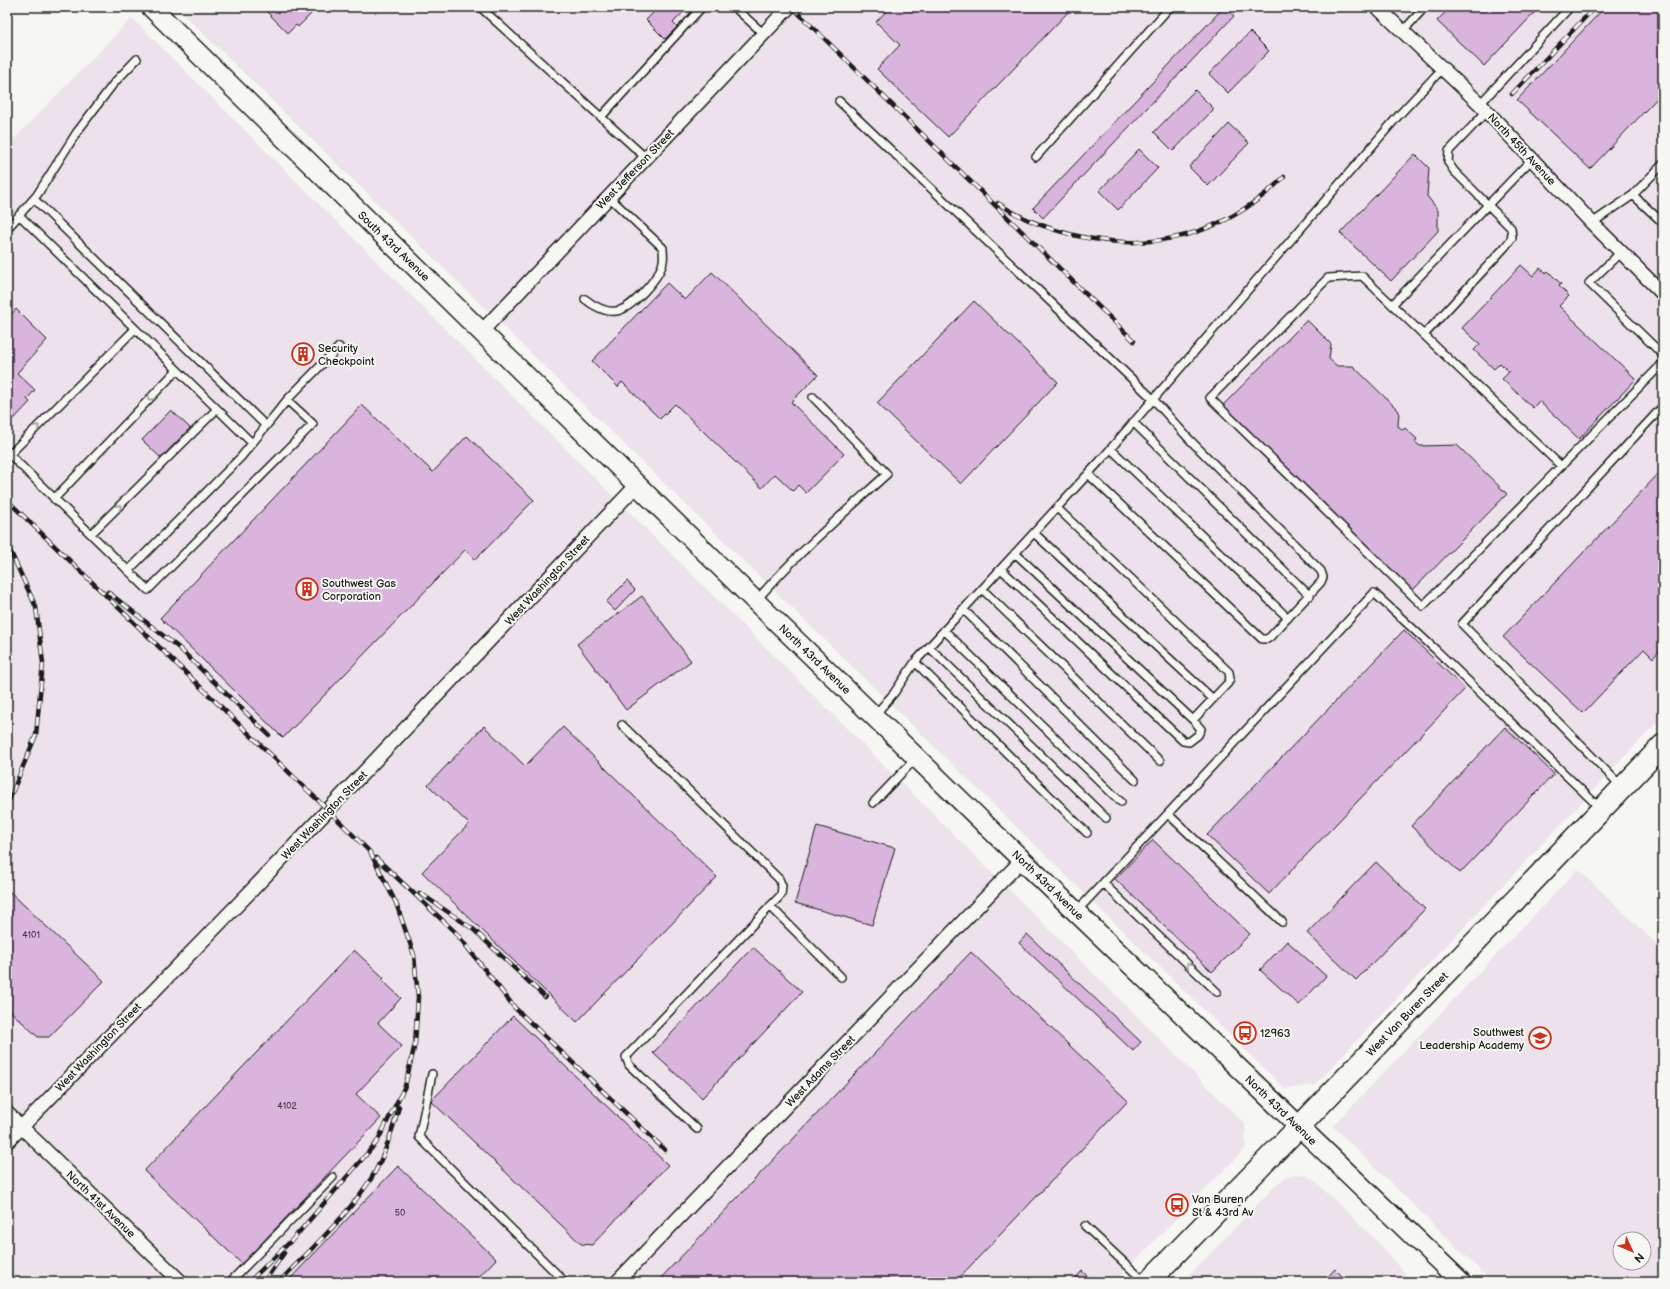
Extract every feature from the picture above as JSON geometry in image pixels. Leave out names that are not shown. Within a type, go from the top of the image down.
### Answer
[{"type":"main road","name":"South 43rd Avenue","points":[[152,8],[637,485]]},
{"type":"main road","name":"North 43rd Avenue","points":[[637,485],[916,758],[1461,1282]]},
{"type":"main road","name":"West Van Buren Street","points":[[1148,1282],[1299,1127],[1663,745]]},
{"type":"street","name":"West Jefferson Street","points":[[482,332],[789,7]]},
{"type":"street","name":"North 45th Avenue","points":[[1377,7],[1483,108],[1663,294]]},
{"type":"street","name":"West Washington Street","points":[[7,1142],[251,891],[637,485]]},
{"type":"street","name":"West Adams Street","points":[[617,1282],[1022,860]]},
{"type":"street","name":"North 41st Avenue","points":[[7,1113],[181,1282]]},
{"type":"lane","points":[[480,7],[646,158]]},
{"type":"lane","points":[[601,117],[702,7]]},
{"type":"lane","points":[[734,7],[764,34]]},
{"type":"lane","points":[[1036,157],[1170,7]]},
{"type":"lane","points":[[1402,32],[1425,7]]},
{"type":"lane","points":[[1424,335],[1506,247],[1512,238],[1511,228],[1454,171],[1448,162],[1449,151],[1483,108],[1570,7]]},
{"type":"lane","points":[[7,229],[34,199],[77,132],[114,83],[137,58]]},
{"type":"lane","points":[[874,716],[894,693],[915,662],[1111,449],[1389,127],[1442,69]]},
{"type":"lane","points":[[839,101],[1153,399],[1190,440],[1321,571],[1323,577],[1321,582],[1310,596],[1267,639],[1259,638],[1088,474]]},
{"type":"lane","points":[[1392,305],[1532,159]]},
{"type":"lane","points":[[1592,222],[1633,195],[1663,164]]},
{"type":"lane","points":[[1633,195],[1663,224]]},
{"type":"lane","points":[[585,299],[593,305],[615,312],[629,307],[655,278],[664,262],[662,248],[609,197]]},
{"type":"lane","points":[[34,199],[266,426]]},
{"type":"lane","points":[[19,215],[252,443]]},
{"type":"lane","points":[[1621,252],[1589,283],[1663,355]]},
{"type":"lane","points":[[1561,466],[1362,276],[1328,278],[1210,398],[1423,606],[1663,363]]},
{"type":"lane","points":[[135,329],[8,454],[148,590],[314,424],[287,400]]},
{"type":"lane","points":[[128,571],[241,457],[287,400],[340,346]]},
{"type":"lane","points":[[54,499],[177,370]]},
{"type":"lane","points":[[756,601],[771,584],[815,541],[887,474],[813,397]]},
{"type":"lane","points":[[1623,787],[1462,624],[1663,406]]},
{"type":"lane","points":[[91,534],[217,409]]},
{"type":"lane","points":[[1133,422],[1310,596]]},
{"type":"lane","points":[[1111,449],[1288,618]]},
{"type":"lane","points":[[1057,508],[1229,672],[1230,679],[1228,683],[1193,720]]},
{"type":"lane","points":[[1034,533],[1212,699]]},
{"type":"lane","points":[[1001,569],[1185,742],[1193,739],[1201,729],[1193,720],[1015,553]]},
{"type":"lane","points":[[982,589],[1160,761]]},
{"type":"lane","points":[[1076,912],[1374,593],[1436,650],[1602,809]]},
{"type":"lane","points":[[963,610],[1135,780]]},
{"type":"lane","points":[[944,630],[1121,802]]},
{"type":"lane","points":[[929,647],[1106,818]]},
{"type":"lane","points":[[915,662],[1087,833]]},
{"type":"lane","points":[[622,725],[779,879],[782,886],[781,895],[626,1057],[629,1065],[697,1129]]},
{"type":"lane","points":[[873,803],[916,758]]},
{"type":"lane","points":[[1168,814],[1282,922]]},
{"type":"lane","points":[[1103,883],[1217,992]]},
{"type":"lane","points":[[770,906],[841,977]]},
{"type":"lane","points":[[432,1074],[418,1137],[565,1282]]},
{"type":"lane","points":[[230,1282],[333,1177]]},
{"type":"lane","points":[[1085,1226],[1145,1282]]},
{"type":"shaded area","points":[[176,7],[1663,7],[1663,716],[1315,1085],[1285,1089]]},
{"type":"shaded area","points":[[132,18],[1245,1124],[1246,1148],[1114,1282],[7,1282],[7,146]]},
{"type":"shaded area","name":"Southwest Leadership Academy","points":[[1578,869],[1663,950],[1663,1282],[1492,1282],[1333,1126]]},
{"type":"shaded area","points":[[1296,1174],[1305,1175],[1315,1181],[1377,1241],[1412,1282],[1183,1282],[1277,1184],[1285,1178]]},
{"type":"building","points":[[262,7],[318,7],[298,27],[296,25],[288,33]]},
{"type":"building","points":[[659,7],[688,7],[673,23],[677,27],[665,39],[646,20]]},
{"type":"building","points":[[890,7],[1073,7],[948,137],[877,69],[900,45],[876,22]]},
{"type":"building","points":[[1224,7],[1234,16],[1043,218],[1033,208]]},
{"type":"building","points":[[1450,7],[1540,7],[1484,66],[1437,21]]},
{"type":"building","points":[[1605,7],[1663,7],[1663,92],[1590,169],[1517,100]]},
{"type":"building","points":[[1250,32],[1269,51],[1228,93],[1209,74]]},
{"type":"building","points":[[1195,90],[1214,109],[1173,151],[1154,132]]},
{"type":"building","points":[[1229,124],[1249,143],[1208,186],[1189,167]]},
{"type":"building","points":[[1139,149],[1158,168],[1118,210],[1099,191]]},
{"type":"building","points":[[1415,154],[1429,168],[1427,196],[1438,210],[1438,231],[1391,281],[1340,233]]},
{"type":"building","points":[[1521,265],[1533,276],[1540,268],[1546,273],[1548,271],[1561,284],[1559,286],[1569,296],[1559,306],[1636,379],[1579,439],[1539,401],[1533,408],[1502,379],[1509,372],[1500,363],[1494,369],[1474,350],[1480,344],[1462,328]]},
{"type":"building","points":[[712,272],[818,375],[791,402],[844,454],[806,493],[798,485],[793,491],[775,474],[762,488],[675,404],[660,419],[622,382],[618,387],[592,361],[667,283],[685,300]]},
{"type":"building","points":[[974,301],[1058,382],[961,484],[877,403]]},
{"type":"building","points":[[16,309],[47,340],[17,373],[35,390],[27,399],[30,402],[14,419],[11,415],[7,419],[7,319]]},
{"type":"building","points":[[1307,320],[1331,344],[1329,359],[1337,366],[1353,366],[1399,411],[1398,426],[1403,430],[1405,428],[1417,439],[1415,442],[1420,446],[1457,445],[1507,494],[1412,591],[1223,405]]},
{"type":"building","name":"Security Checkpoint","points":[[303,348],[309,353],[303,360],[297,354]]},
{"type":"building","name":"Southwest Gas Corporation","points":[[362,405],[433,472],[467,436],[534,500],[475,560],[465,550],[283,738],[160,618]]},
{"type":"building","points":[[171,410],[190,428],[161,458],[142,440]]},
{"type":"building","points":[[1663,469],[1663,647],[1653,658],[1644,649],[1583,713],[1503,637]]},
{"type":"building","points":[[627,581],[635,590],[615,611],[606,602]]},
{"type":"building","points":[[642,596],[691,661],[626,710],[577,644]]},
{"type":"building","points":[[1404,630],[1465,689],[1269,894],[1207,835]]},
{"type":"building","points":[[484,726],[525,766],[563,727],[717,877],[577,1022],[422,872],[469,824],[428,785]]},
{"type":"building","points":[[1505,727],[1554,774],[1460,873],[1411,826]]},
{"type":"building","points":[[817,826],[895,848],[872,925],[795,903]]},
{"type":"building","points":[[1153,840],[1250,934],[1212,972],[1115,879]]},
{"type":"building","points":[[1376,862],[1425,909],[1356,980],[1307,933]]},
{"type":"building","points":[[7,889],[104,981],[49,1037],[38,1037],[7,1008]]},
{"type":"building","points":[[1027,934],[1141,1042],[1133,1051],[1019,943]]},
{"type":"building","points":[[1287,941],[1326,976],[1299,1005],[1260,970]]},
{"type":"building","points":[[753,947],[802,992],[702,1098],[653,1053]]},
{"type":"building","points":[[354,950],[384,978],[382,980],[401,998],[378,1023],[402,1046],[356,1094],[381,1118],[242,1264],[144,1171]]},
{"type":"building","points":[[971,952],[1128,1101],[955,1282],[657,1282]]},
{"type":"building","points":[[513,1016],[668,1165],[592,1245],[581,1244],[431,1101]]},
{"type":"building","points":[[398,1166],[496,1259],[474,1282],[287,1282]]},
{"type":"building","points":[[1335,1269],[1348,1282],[1323,1282]]},
{"type":"building","points":[[1082,1271],[1091,1280],[1089,1282],[1072,1282]]},
{"type":"railway","points":[[792,7],[1134,341]]},
{"type":"railway","points":[[1512,94],[1595,7]]},
{"type":"railway","points":[[998,203],[1016,214],[1034,222],[1073,235],[1103,240],[1131,242],[1159,240],[1186,235],[1212,226],[1237,213],[1261,197],[1284,177]]},
{"type":"railway","points":[[7,500],[370,852],[396,903],[414,955],[418,997],[415,1044],[405,1086],[377,1142],[294,1238],[249,1282]]},
{"type":"railway","points":[[7,544],[36,607],[43,663],[36,735],[7,805]]},
{"type":"railway","points":[[108,592],[179,648],[269,735]]},
{"type":"railway","points":[[376,858],[456,933],[515,1008],[665,1150]]},
{"type":"railway","points":[[420,893],[473,929],[545,997]]},
{"type":"railway","points":[[279,1282],[336,1224],[366,1186],[382,1158],[390,1138],[399,1107]]},
{"type":"railway","points":[[264,1282],[284,1253]]},
{"type":"place","name":"Security Checkpoint","points":[[303,354]]},
{"type":"place","name":"Southwest Gas Corporation","points":[[307,589]]},
{"type":"place","name":"12963","points":[[1245,1033]]},
{"type":"place","name":"Southwest Leadership Academy","points":[[1540,1038]]},
{"type":"place","name":"Van Buren St & 43rd Av","points":[[1177,1205]]}]
